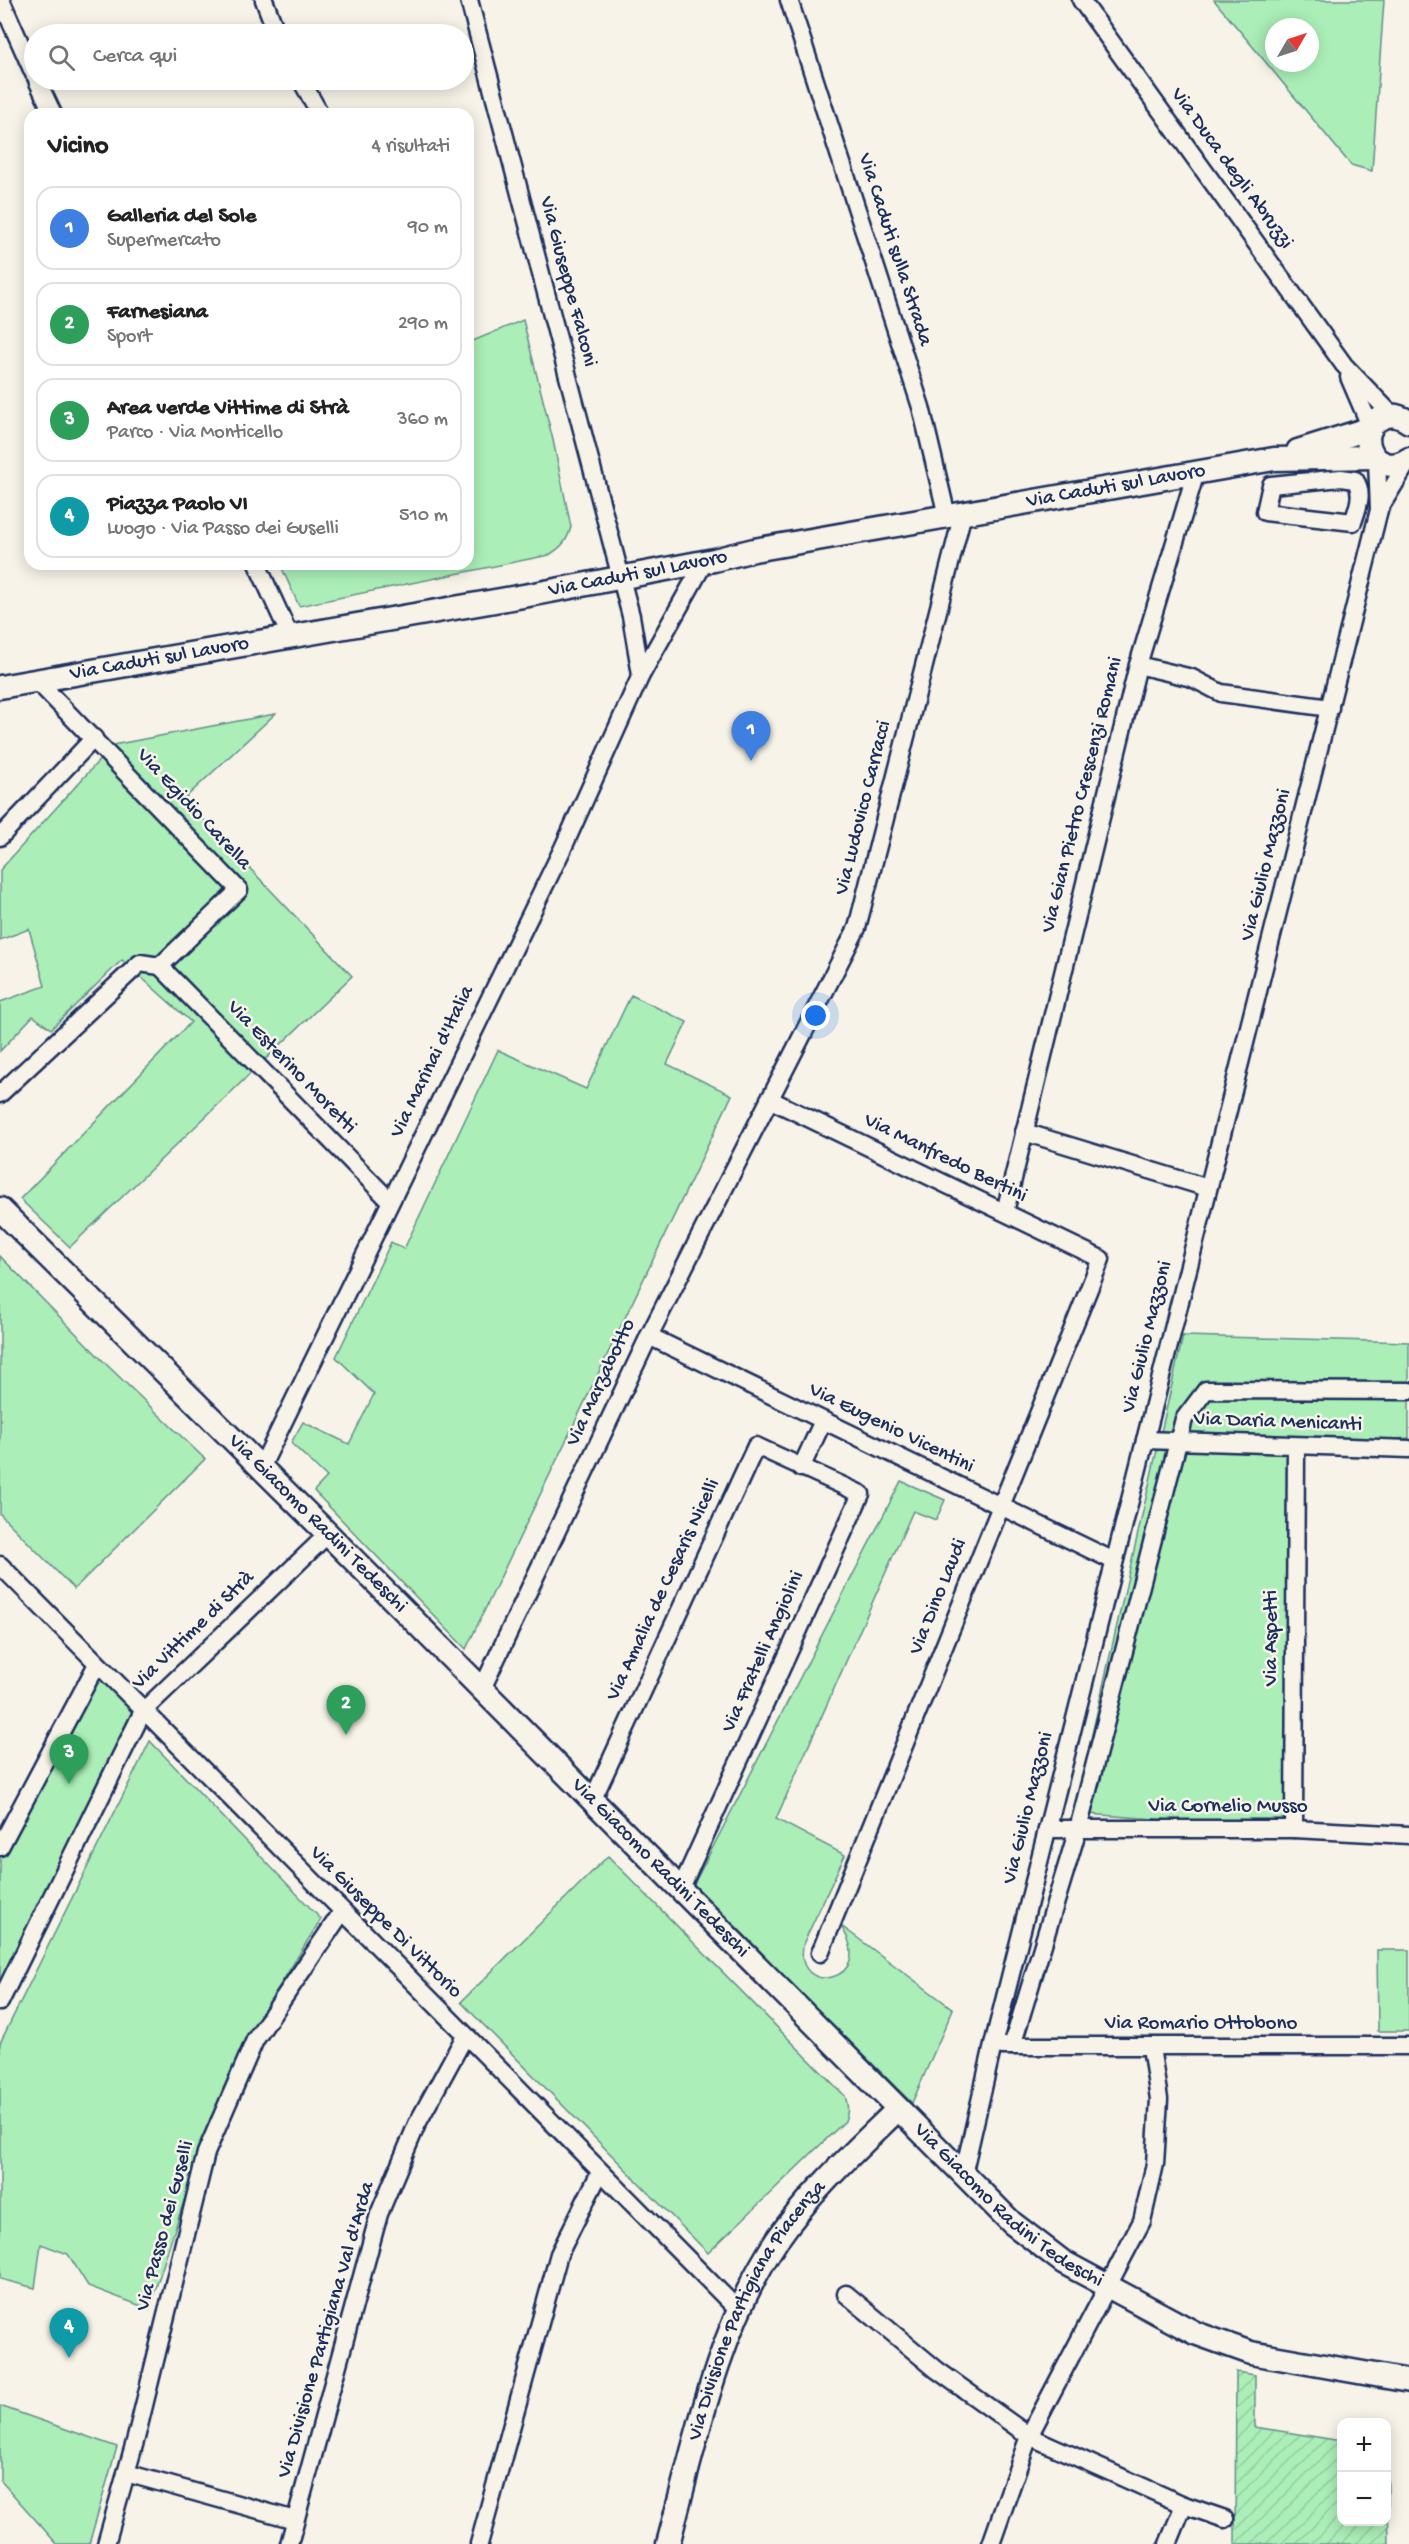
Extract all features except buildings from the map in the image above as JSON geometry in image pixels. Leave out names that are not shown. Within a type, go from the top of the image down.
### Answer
[{"type":"main road","name":"Via Caduti sul Lavoro","points":[[0,687],[620,577],[754,550],[1274,459],[1371,428],[1384,417],[1400,418]]},
{"type":"main road","points":[[1371,428],[1368,442],[1376,458]]},
{"type":"main road","name":"Via Caduti sul Lavoro","points":[[1274,459],[1376,458],[1390,465],[1409,460]]},
{"type":"main road","name":"Via Giacomo Radini Tedeschi","points":[[0,1209],[328,1534],[1012,2223],[1063,2262],[1195,2333],[1251,2353],[1409,2381]]},
{"type":"main road","name":"Via Divisione Partigiana Piacenza","points":[[668,2544],[712,2380],[751,2285],[777,2240],[833,2173],[898,2109]]},
{"type":"street","points":[[1,0],[24,52]]},
{"type":"street","points":[[264,0],[273,24]]},
{"type":"street","name":"Via Giuseppe Falconi","points":[[469,0],[620,577]]},
{"type":"street","name":"Via Caduti sulla Strada","points":[[789,0],[955,515]]},
{"type":"street","name":"Via Duca degli Abruzzi","points":[[1081,0],[1344,365],[1400,418]]},
{"type":"street","points":[[42,90],[50,108]]},
{"type":"street","points":[[307,90],[317,108]]},
{"type":"street","name":"Via Duca degli Abruzzi","points":[[1344,365],[1371,428]]},
{"type":"street","name":"Via Giulio Mazzoni","points":[[1376,458],[1379,510]]},
{"type":"street","name":"Via Giulio Mazzoni","points":[[963,2175],[993,2045],[1379,510],[1409,460]]},
{"type":"street","name":"Via Gian Pietro Crescenzi Romani","points":[[1005,1212],[1138,665],[1196,472]]},
{"type":"street","points":[[1341,478],[1354,480],[1360,487],[1360,498],[1353,522],[1264,512],[1272,485],[1341,478]]},
{"type":"street","name":"Via Ludovico Carracci","points":[[769,1099],[857,928],[955,515]]},
{"type":"street","name":"Via Marinai d'Italia","points":[[261,1467],[563,848],[641,675],[705,561]]},
{"type":"street","points":[[260,570],[290,636]]},
{"type":"street","points":[[620,577],[631,616],[641,675]]},
{"type":"street","points":[[1138,665],[1192,678],[1221,693],[1329,708]]},
{"type":"street","name":"Via Egidio Carella","points":[[38,682],[239,890],[160,966]]},
{"type":"street","points":[[0,837],[94,738]]},
{"type":"street","points":[[0,1094],[140,963],[160,966]]},
{"type":"street","name":"Via Esterino Moretti","points":[[160,966],[390,1200]]},
{"type":"street","name":"Via Manfredo Bertini","points":[[769,1099],[1101,1259]]},
{"type":"street","name":"Via Marzabotto","points":[[482,1689],[649,1336],[769,1099]]},
{"type":"street","points":[[1024,1132],[1209,1188]]},
{"type":"street","name":"Via Dino Laudi","points":[[820,1953],[1101,1259]]},
{"type":"street","name":"Via Eugenio Vicentini","points":[[649,1336],[1114,1561]]},
{"type":"street","points":[[1012,2046],[1078,1829],[1184,1419],[1206,1390],[1409,1391]]},
{"type":"street","points":[[801,1468],[823,1421]]},
{"type":"street","name":"Via Daria Menicanti","points":[[1145,1440],[1409,1449]]},
{"type":"street","name":"Via Amalia de Cesaris Nicelli","points":[[592,1799],[756,1446],[801,1468]]},
{"type":"street","name":"Via Aspetti","points":[[1293,1829],[1296,1446]]},
{"type":"street","name":"Via Fratelli Angiolini","points":[[681,1888],[861,1494],[801,1468]]},
{"type":"street","name":"Via Vittime di Strà","points":[[0,2002],[143,1711],[328,1534]]},
{"type":"street","name":"Via Giuseppe Di Vittorio","points":[[0,1565],[740,2312]]},
{"type":"street","points":[[0,1847],[97,1664]]},
{"type":"street","name":"Via Cornelio Musso","points":[[1047,1829],[1293,1829],[1409,1835]]},
{"type":"street","name":"Via Passo dei Guselli","points":[[106,2544],[206,2153],[255,2040],[342,1912]]},
{"type":"street","name":"Via Divisione Partigiana Val d'Arda","points":[[290,2544],[379,2214],[417,2124],[465,2036]]},
{"type":"street","name":"Via Romario Ottobono","points":[[993,2045],[1409,2046]]},
{"type":"street","points":[[991,2544],[1029,2436],[1142,2221],[1155,2164],[1159,2099],[1151,2047]]},
{"type":"street","points":[[479,2544],[559,2254],[600,2172]]},
{"type":"street","points":[[846,2294],[937,2370],[1029,2436],[1184,2505],[1225,2519]]},
{"type":"street","points":[[126,2473],[296,2520]]},
{"type":"street","points":[[1168,2544],[1184,2505]]},
{"type":"green space","points":[[1214,0],[1384,0],[1372,171],[1351,165],[1274,72],[1319,72],[1319,18],[1265,18],[1265,61]]},
{"type":"green space","points":[[523,320],[553,440],[571,527],[568,536],[549,555],[299,606],[283,570],[474,570],[474,340]]},
{"type":"green space","points":[[275,714],[184,799],[352,976],[70,1247],[20,1199],[191,1022],[122,960],[51,1029],[33,1016],[0,1051],[0,1002],[45,986],[29,929],[0,940],[0,870],[113,745]]},
{"type":"green space","points":[[631,995],[687,1022],[667,1064],[732,1095],[466,1649],[314,1491],[327,1477],[291,1443],[303,1422],[349,1444],[374,1394],[336,1357],[391,1242],[404,1249],[498,1050],[586,1089]]},
{"type":"green space","points":[[0,1256],[108,1366],[205,1459],[74,1589],[0,1514]]},
{"type":"green space","points":[[1183,1336],[1409,1342],[1409,1438],[1297,1446],[1294,1829],[1074,1813]]},
{"type":"green space","points":[[901,1481],[945,1500],[936,1520],[913,1511],[776,1819],[845,1855],[804,1942],[803,1960],[809,1972],[820,1977],[832,1977],[843,1971],[850,1961],[850,1945],[840,1925],[953,2009],[912,2103],[693,1886]]},
{"type":"green space","points":[[99,1678],[134,1711],[0,1984],[0,1856]]},
{"type":"green space","points":[[150,1741],[321,1919],[250,2034],[202,2145],[149,2309],[88,2286],[68,2254],[41,2244],[35,2288],[0,2279],[0,2043]]},
{"type":"green space","points":[[608,1856],[845,2096],[847,2102],[848,2112],[845,2121],[708,2253],[461,2002]]},
{"type":"green space","points":[[1377,1950],[1409,1950],[1409,2031],[1378,2031]]},
{"type":"green space","points":[[1236,2372],[1255,2375],[1255,2427],[1337,2440],[1337,2526],[1389,2526],[1389,2544],[1235,2544]]},
{"type":"green space","points":[[0,2406],[117,2447],[89,2544],[57,2544],[0,2480]]},
{"type":"place","name":"Galleria del Sole","points":[[751,761]]},
{"type":"place","name":"Farnesiana","points":[[346,1735]]},
{"type":"place","name":"Area verde Vittime di Strà","points":[[69,1784]]},
{"type":"place","name":"Piazza Paolo VI","points":[[69,2358]]}]
